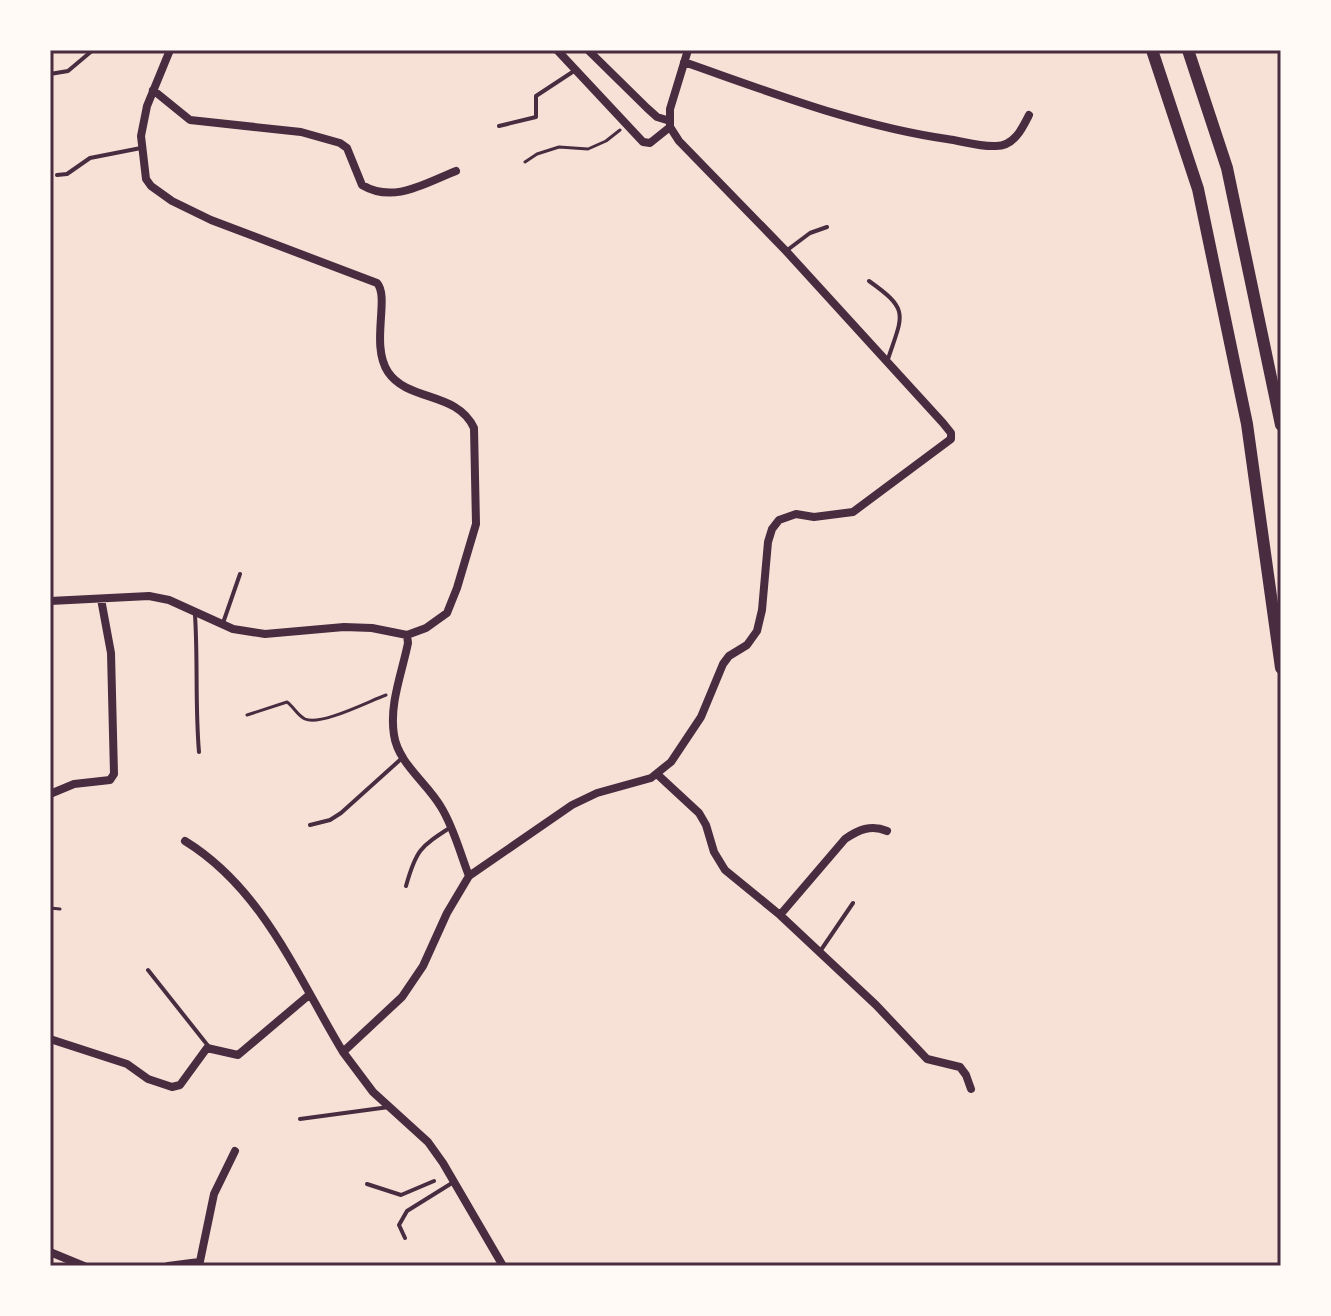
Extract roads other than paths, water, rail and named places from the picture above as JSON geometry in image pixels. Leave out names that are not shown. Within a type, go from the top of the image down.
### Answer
[{"type":"main road","points":[[1152,50],[1198,189],[1247,424],[1281,668]]},
{"type":"main road","points":[[1188,50],[1227,168],[1281,425]]},
{"type":"street","points":[[50,601],[149,596],[169,600],[222,625],[265,634],[344,627],[372,628],[407,635],[426,628],[447,613],[476,524],[474,428],[469,418],[448,403],[405,386],[388,372],[379,342],[382,292],[377,283],[211,220],[172,201],[146,179],[141,148],[142,125],[170,50]]},
{"type":"street","points":[[557,50],[626,126],[643,142],[650,143],[668,127],[688,50]]},
{"type":"street","points":[[343,1052],[402,997],[423,966],[447,913],[469,876],[572,805],[597,793],[658,775],[686,743],[701,717],[723,664],[754,638],[762,610],[768,542],[779,520],[796,514],[814,517],[853,512],[944,446],[951,433],[786,251],[668,127],[588,50]]},
{"type":"street","points":[[684,62],[812,106],[911,134],[997,147],[1011,142],[1022,130],[1029,115]]},
{"type":"street","points":[[153,90],[190,120],[301,132],[340,143],[347,148],[362,185],[377,192],[401,193],[456,171]]},
{"type":"street","points":[[50,794],[74,784],[110,780],[114,774],[111,653],[101,599]]},
{"type":"street","points":[[407,635],[408,643],[393,707],[393,732],[403,757],[440,805],[469,876]]},
{"type":"street","points":[[658,775],[699,813],[714,852],[725,870],[820,952],[927,1059],[960,1067],[971,1089]]},
{"type":"street","points":[[780,915],[845,839],[870,828],[887,831]]},
{"type":"street","points":[[185,841],[209,856],[257,906],[354,1069],[389,1107],[428,1142],[503,1266]]},
{"type":"street","points":[[50,1039],[127,1064],[148,1079],[172,1087],[180,1085],[209,1047],[238,1055],[309,995]]},
{"type":"street","points":[[168,1266],[199,1264],[214,1194],[235,1151]]},
{"type":"street","points":[[50,1252],[84,1266]]},
{"type":"lane","points":[[50,74],[68,71],[93,50]]},
{"type":"lane","points":[[499,126],[533,119],[537,113],[536,96],[574,71]]},
{"type":"lane","points":[[57,175],[67,174],[90,158],[141,148]]},
{"type":"lane","points":[[786,251],[810,233],[827,227]]},
{"type":"lane","points":[[869,281],[891,297],[900,312],[900,325],[887,361]]},
{"type":"lane","points":[[222,625],[240,574]]},
{"type":"lane","points":[[195,612],[195,708],[199,752]]},
{"type":"lane","points":[[310,825],[330,820],[341,813],[403,757]]},
{"type":"lane","points":[[406,886],[412,863],[420,849],[451,827]]},
{"type":"lane","points":[[820,952],[853,903]]},
{"type":"lane","points":[[148,970],[209,1047]]},
{"type":"lane","points":[[300,1119],[389,1107]]},
{"type":"lane","points":[[367,1184],[401,1195],[434,1181]]},
{"type":"lane","points":[[405,1238],[399,1225],[407,1211],[454,1182]]}]
